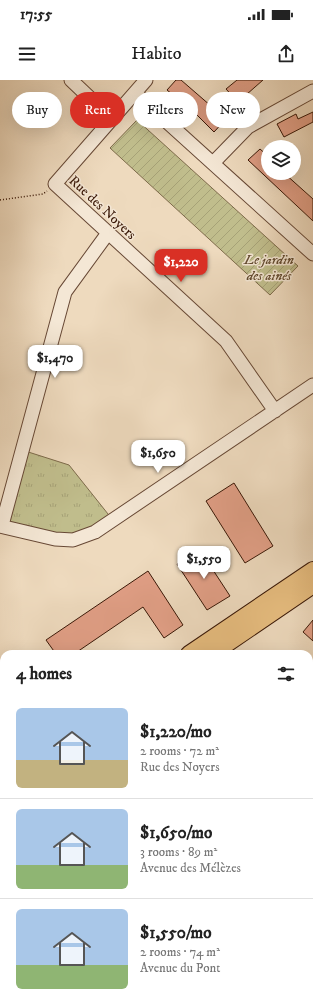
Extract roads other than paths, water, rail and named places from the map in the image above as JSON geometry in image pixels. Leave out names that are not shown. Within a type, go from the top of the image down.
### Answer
[{"type":"main road","points":[[195,650],[313,570]]},
{"type":"main road","points":[[218,650],[313,585]]},
{"type":"street","points":[[71,80],[84,92]]},
{"type":"street","points":[[136,92],[146,80]]},
{"type":"street","points":[[213,163],[248,127],[313,91]]},
{"type":"street","points":[[125,104],[133,95]]},
{"type":"street","name":"Rue des Noyers","points":[[104,128],[55,184],[226,341],[275,411]]},
{"type":"street","points":[[174,128],[313,254]]},
{"type":"street","points":[[108,233],[65,292],[1,525],[55,539],[73,540],[96,532],[313,386]]},
{"type":"park label","name":"Le jardin des ainés","points":[[269,268]]}]
